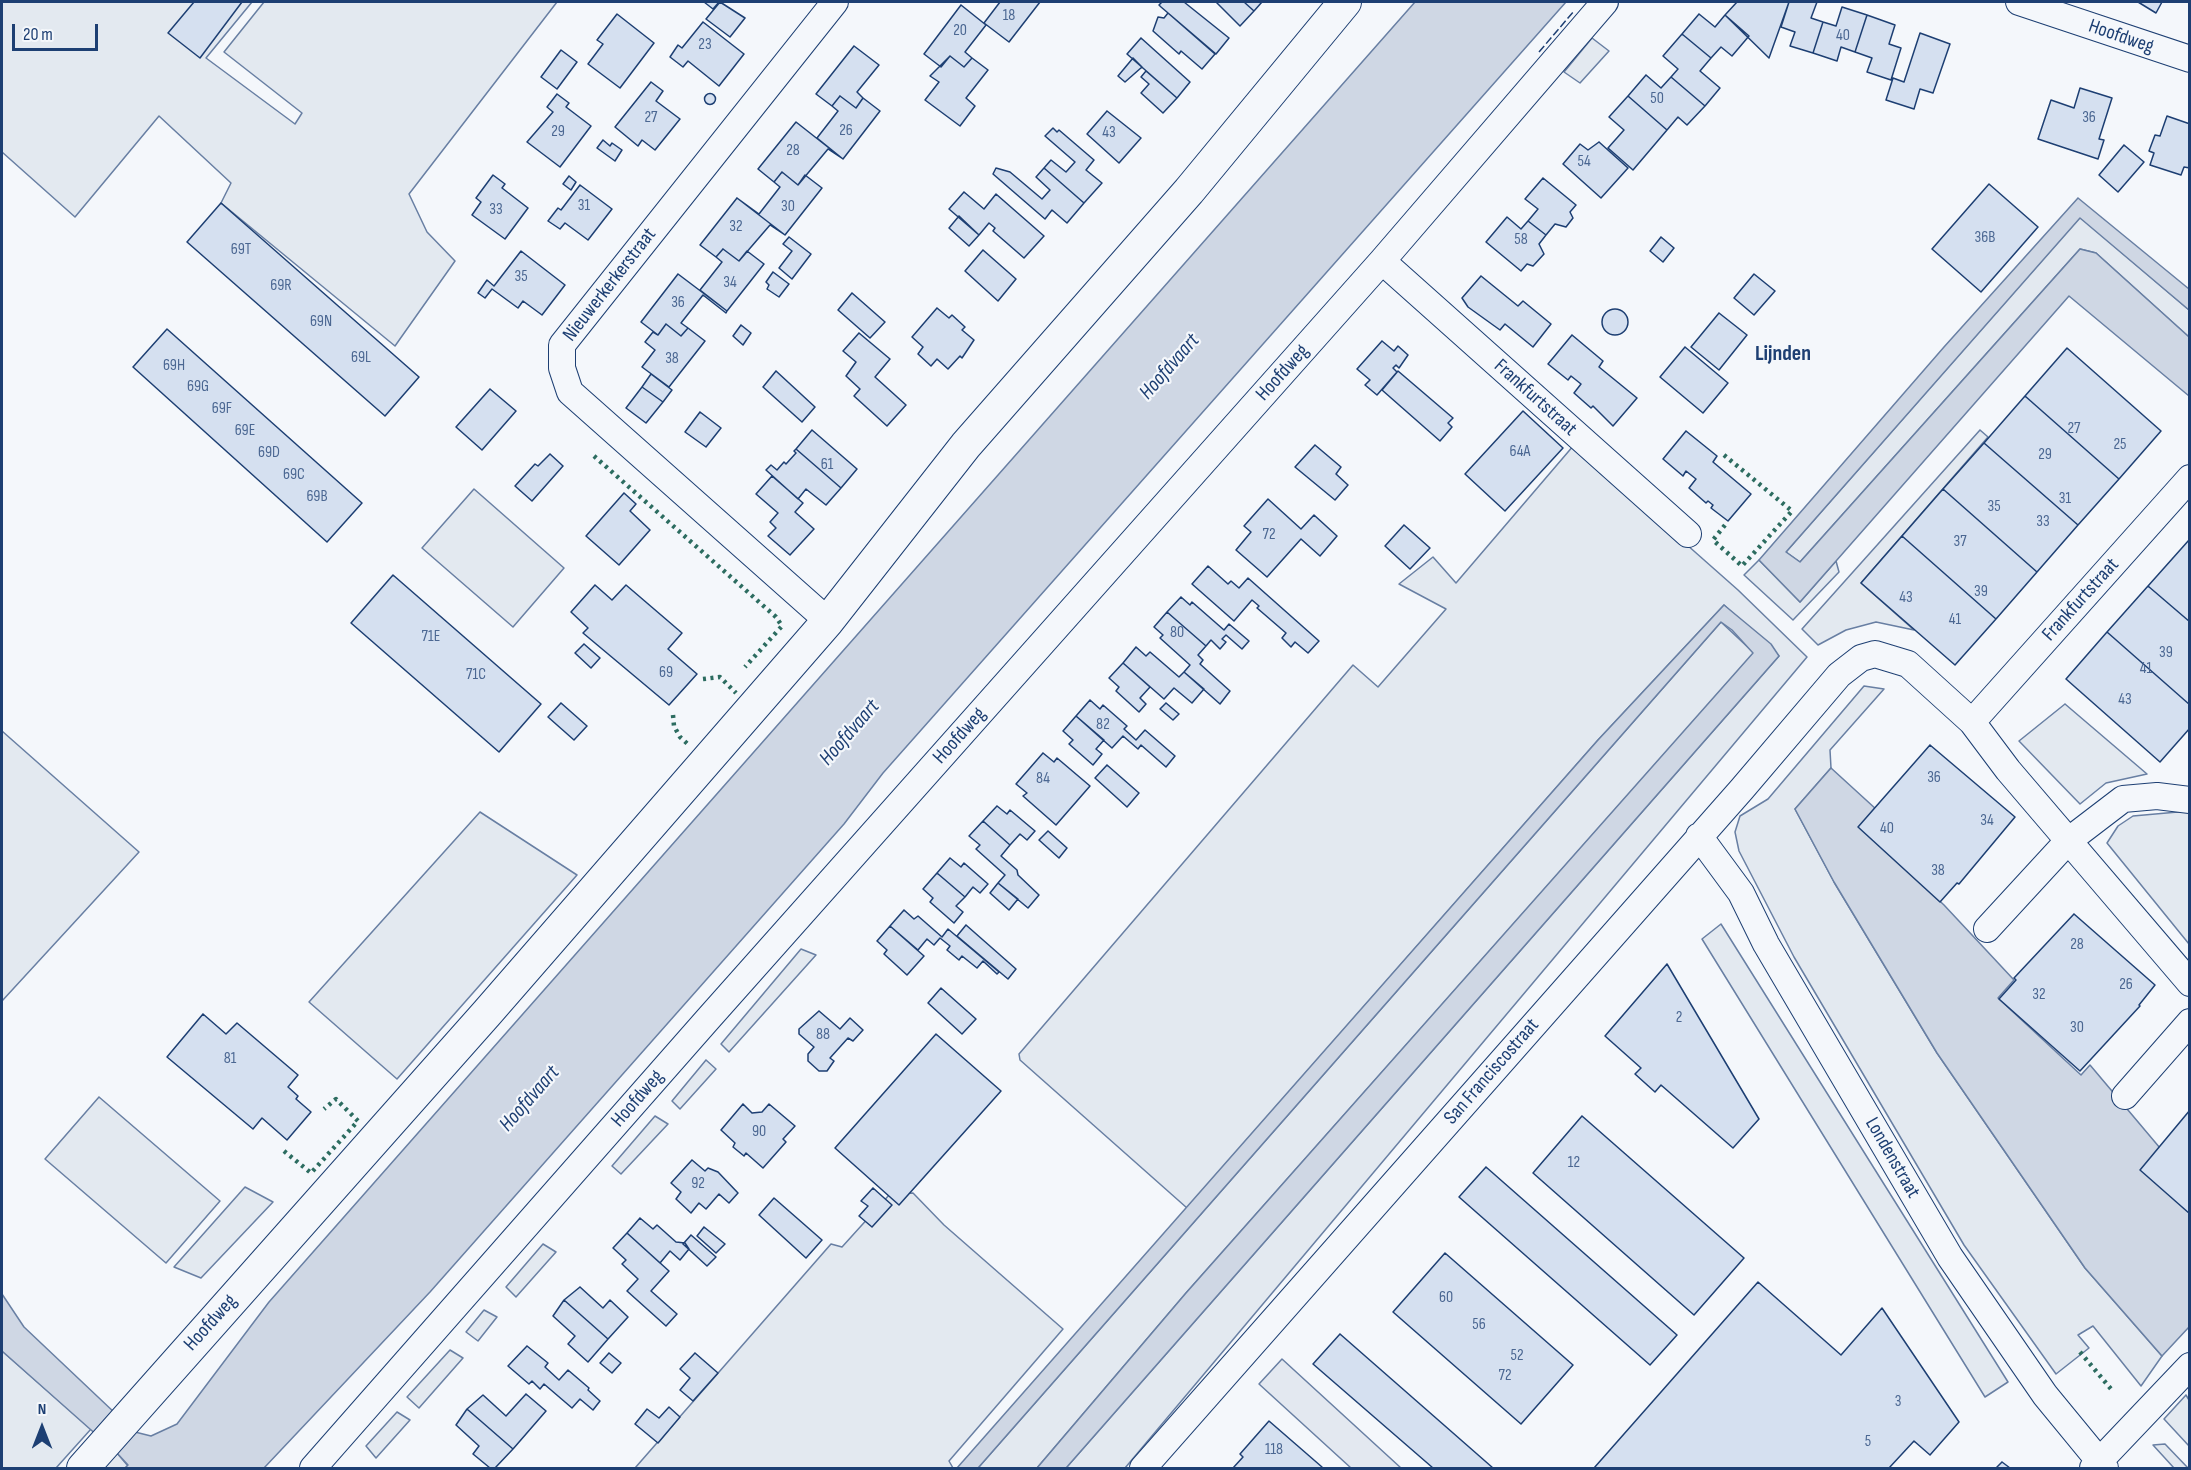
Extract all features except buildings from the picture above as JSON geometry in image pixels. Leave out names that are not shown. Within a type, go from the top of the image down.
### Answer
[{"type":"street","name":"Nieuwerkerkerstraat","points":[[828,621],[570,392],[562,368],[562,345],[835,2]]},
{"type":"street","name":"Hoofdweg","points":[[90,1461],[495,1004],[828,621],[966,445],[1189,191],[1345,2]]},
{"type":"street","name":"Hoofdweg","points":[[313,1468],[716,1010],[1382,261],[1605,2]]},
{"type":"street","name":"Hoofdweg","points":[[2019,2],[2190,59]]},
{"type":"street","name":"Frankfurtstraat","points":[[1382,261],[1688,534]]},
{"type":"street","name":"Frankfurtstraat","points":[[1972,722],[2190,478]]},
{"type":"street","name":"San Franciscostraat","points":[[1143,1468],[1839,675],[1861,658],[1875,654],[1908,663],[1972,722]]},
{"type":"street","points":[[1972,722],[2008,770],[2068,842],[2190,983]]},
{"type":"street","points":[[1987,929],[2068,842],[2122,799],[2157,796],[2190,800]]},
{"type":"street","name":"Londenstraat","points":[[1699,836],[1741,893],[1766,944],[1950,1257],[2045,1395],[2099,1466]]},
{"type":"street","points":[[2126,1096],[2190,1022]]},
{"type":"street","points":[[2099,1466],[2190,1366]]},
{"type":"shaded area","points":[[2,2],[252,2],[206,58],[295,124],[302,113],[224,52],[264,2],[557,2],[409,194],[427,232],[455,261],[395,346],[221,203],[231,183],[159,116],[75,217],[2,152]]},
{"type":"shaded area","points":[[1592,38],[1609,51],[1580,83],[1564,72]]},
{"type":"shaded area","points":[[2080,217],[2189,310],[2189,337],[2096,253],[2080,249],[1800,562],[1786,552]]},
{"type":"shaded area","points":[[1980,430],[1988,437],[1861,583],[1914,630],[1876,622],[1846,630],[1818,645],[1802,629]]},
{"type":"shaded area","points":[[1574,445],[1738,590],[1807,657],[1125,1468],[1066,1468],[1779,656],[1724,605],[1598,740],[1187,1208],[1020,1060],[1019,1054],[1353,665],[1378,687],[1446,609],[1399,584],[1433,557],[1456,583]]},
{"type":"shaded area","points":[[474,489],[564,568],[513,627],[422,548]]},
{"type":"shaded area","points":[[1759,560],[1800,602],[1836,561],[1839,572],[1793,620],[1744,575]]},
{"type":"shaded area","points":[[1721,622],[1754,653],[1186,1293],[1037,1468],[978,1468]]},
{"type":"shaded area","points":[[1864,686],[1884,689],[1830,750],[1831,768],[1795,809],[1834,882],[1937,1053],[2085,1268],[2162,1356],[2141,1386],[2093,1326],[2078,1335],[2089,1348],[2056,1374],[1964,1245],[1794,957],[1739,851],[1735,832],[1740,816],[1768,799]]},
{"type":"shaded area","points":[[2065,704],[2147,774],[2106,783],[2080,804],[2019,741]]},
{"type":"shaded area","points":[[2,731],[139,852],[2,1001]]},
{"type":"shaded area","points":[[2189,811],[2189,944],[2107,843],[2118,826],[2133,816]]},
{"type":"shaded area","points":[[480,812],[577,875],[397,1079],[309,1002]]},
{"type":"shaded area","points":[[1721,924],[2008,1382],[1985,1397],[1702,939]]},
{"type":"shaded area","points":[[801,949],[816,955],[729,1052],[721,1044]]},
{"type":"shaded area","points":[[706,1060],[716,1069],[680,1109],[672,1101]]},
{"type":"shaded area","points":[[99,1097],[220,1201],[166,1263],[45,1159]]},
{"type":"shaded area","points":[[655,1116],[668,1124],[621,1174],[612,1166]]},
{"type":"shaded area","points":[[245,1187],[273,1202],[201,1278],[174,1267]]},
{"type":"shaded area","points":[[913,1193],[944,1225],[1063,1329],[949,1461],[953,1468],[635,1468],[831,1244],[842,1247],[890,1194]]},
{"type":"shaded area","points":[[543,1244],[556,1252],[516,1297],[506,1287]]},
{"type":"shaded area","points":[[484,1310],[497,1317],[478,1341],[466,1332]]},
{"type":"shaded area","points":[[450,1350],[463,1358],[419,1408],[407,1397]]},
{"type":"shaded area","points":[[2,1351],[91,1429],[56,1468],[2,1468]]},
{"type":"shaded area","points":[[1282,1359],[1401,1468],[1351,1468],[1259,1384]]},
{"type":"shaded area","points":[[2186,1395],[2189,1400],[2189,1446],[2164,1419]]},
{"type":"shaded area","points":[[397,1412],[410,1420],[376,1458],[366,1446]]},
{"type":"shaded area","points":[[2165,1444],[2188,1468],[2174,1468],[2153,1445]]},
{"type":"shaded area","points":[[117,1453],[128,1466],[98,1468]]},
{"type":"water","name":"Hoofdvaart","points":[[1415,2],[1566,2],[883,773],[844,824],[430,1292],[264,1468],[125,1468],[128,1465],[117,1453],[2,1351],[2,1294],[24,1327],[135,1432],[151,1436],[177,1424],[269,1302]]},
{"type":"water","points":[[2078,198],[2189,289],[2189,310],[2080,218],[1786,552],[1800,562],[2080,249],[2096,253],[2189,337],[2189,396],[2069,296],[1800,602],[1759,560],[1944,347]]},
{"type":"water","points":[[1724,605],[1771,644],[1779,656],[1066,1468],[1037,1468],[1186,1293],[1753,653],[1732,630],[1721,622],[978,1468],[957,1468],[1598,740]]},
{"type":"water","points":[[1831,768],[1877,810],[1861,827],[1944,905],[2014,980],[1998,998],[2081,1075],[2090,1065],[2160,1148],[2190,1203],[2189,1327],[2162,1356],[2085,1268],[1937,1053],[1834,882],[1795,809]]},
{"type":"hedge","points":[[1724,455],[1792,511],[1742,566],[1713,540],[1725,525]]},
{"type":"hedge","points":[[594,456],[776,617],[782,626],[745,667]]},
{"type":"hedge","points":[[703,679],[720,677],[736,693]]},
{"type":"hedge","points":[[673,715],[674,726],[680,737],[690,746]]},
{"type":"hedge","points":[[284,1151],[311,1173],[358,1121],[336,1099],[324,1109]]},
{"type":"hedge","points":[[2080,1352],[2111,1389]]},
{"type":"fence","points":[[1539,52],[1574,11]]},
{"type":"district","name":"Lijnden","points":[[1783,354]]}]
